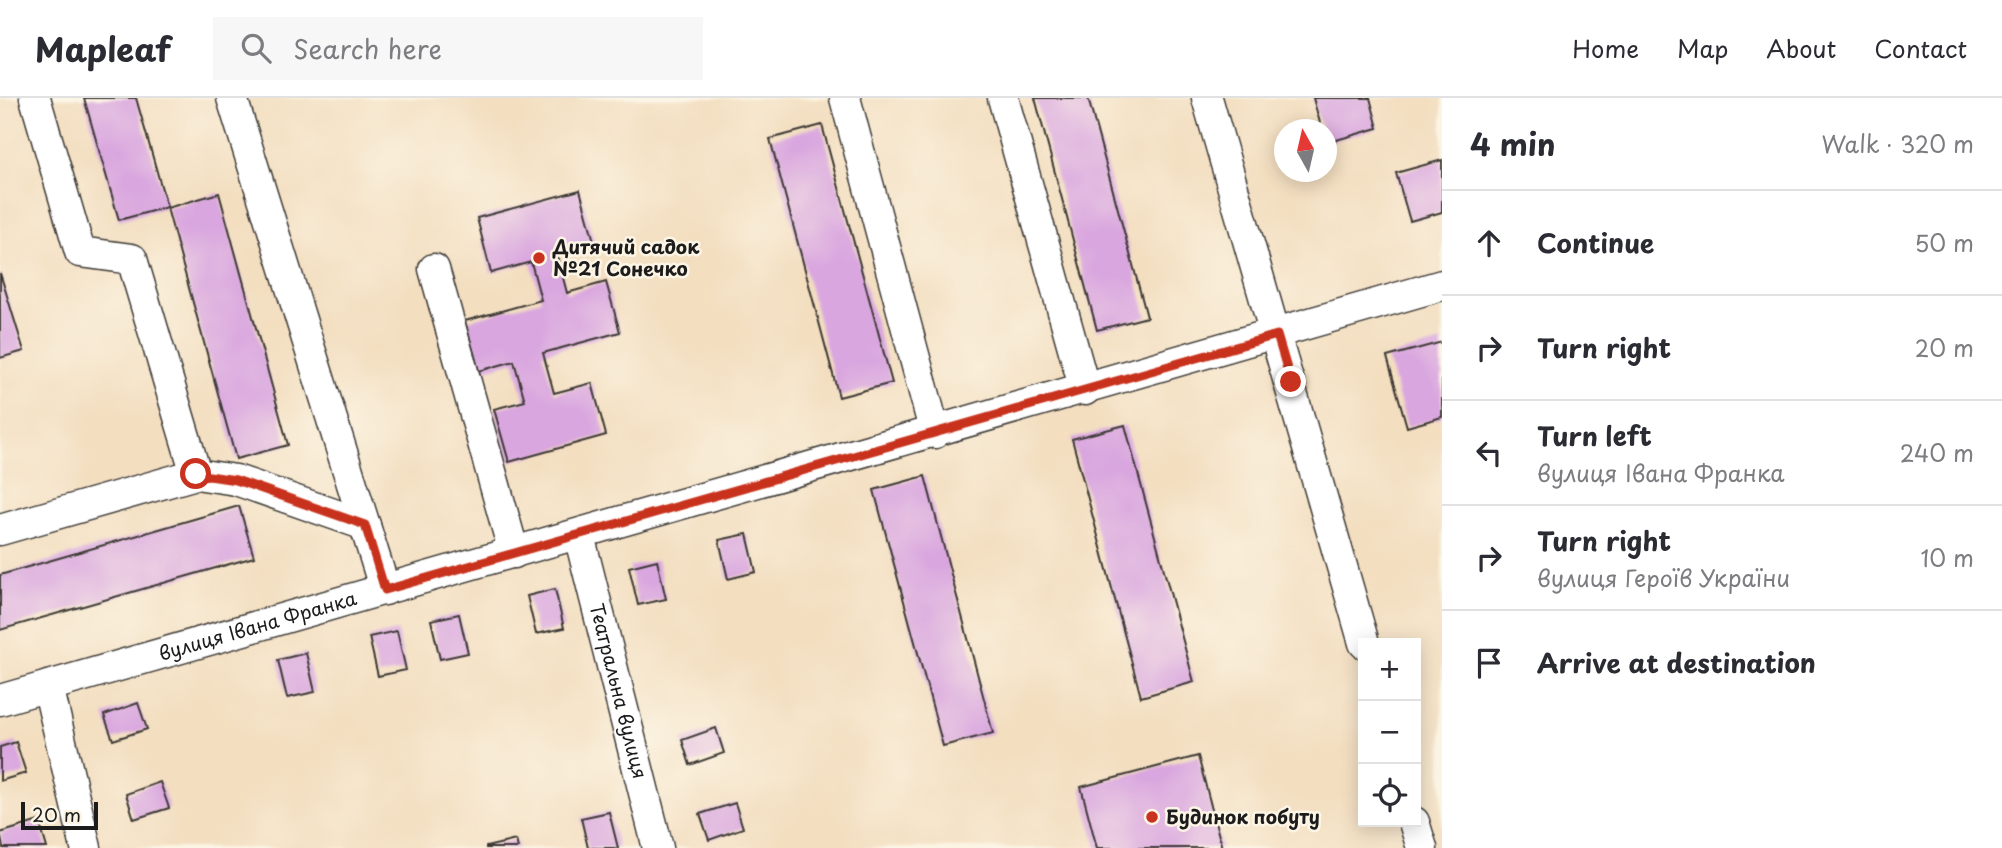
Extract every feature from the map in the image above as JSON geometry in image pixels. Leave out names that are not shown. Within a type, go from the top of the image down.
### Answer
[{"type":"street","points":[[35,98],[80,252],[132,259],[196,474]]},
{"type":"street","points":[[232,98],[385,590]]},
{"type":"street","points":[[845,98],[935,433]]},
{"type":"street","points":[[1003,98],[1085,390]]},
{"type":"street","points":[[1208,98],[1363,638]]},
{"type":"street","points":[[434,269],[514,553]]},
{"type":"street","name":"вулиця Івана Франка","points":[[0,700],[1277,335],[1442,285]]},
{"type":"street","points":[[0,530],[196,474],[236,480],[365,525]]},
{"type":"street","name":"Театральна вулиця","points":[[579,535],[658,848]]},
{"type":"street","points":[[48,686],[86,848]]},
{"type":"street","points":[[1416,827],[1422,848]]},
{"type":"building","points":[[84,98],[136,98],[167,207],[119,220]]},
{"type":"building","points":[[1035,98],[1088,98],[1147,317],[1097,330]]},
{"type":"building","points":[[1313,98],[1370,98],[1378,128],[1337,140],[1337,119],[1319,119]]},
{"type":"building","points":[[822,125],[892,383],[839,397],[770,139]]},
{"type":"building","points":[[1442,160],[1442,212],[1410,221],[1396,173]]},
{"type":"building","points":[[580,190],[595,245],[557,255],[567,293],[606,282],[620,332],[543,353],[554,393],[592,383],[606,435],[509,462],[494,409],[525,401],[514,361],[479,371],[465,321],[541,300],[531,262],[491,273],[477,218]]},
{"type":"building","points":[[219,193],[288,445],[236,459],[167,208]]},
{"type":"building","points":[[0,273],[24,351],[0,358]]},
{"type":"building","points":[[1442,342],[1442,417],[1407,427],[1387,357]]},
{"type":"building","points":[[1125,425],[1194,682],[1141,697],[1072,439]]},
{"type":"building","points":[[925,476],[993,733],[943,746],[874,490]]},
{"type":"building","points":[[239,506],[254,557],[0,630],[0,575]]},
{"type":"building","points":[[747,534],[756,572],[728,579],[719,540]]},
{"type":"building","points":[[657,560],[666,599],[638,605],[629,567]]},
{"type":"building","points":[[555,589],[564,628],[536,634],[527,596]]},
{"type":"building","points":[[459,614],[468,653],[440,659],[431,620]]},
{"type":"building","points":[[397,631],[406,670],[378,676],[369,637]]},
{"type":"building","points":[[306,653],[315,692],[287,698],[278,660]]},
{"type":"building","points":[[138,703],[147,729],[113,740],[104,715]]},
{"type":"building","points":[[716,728],[724,753],[690,765],[682,740]]},
{"type":"building","points":[[16,742],[26,773],[0,781],[0,747]]},
{"type":"building","name":"Будинок побуту","points":[[1198,756],[1222,848],[1097,848],[1081,787]]},
{"type":"building","points":[[160,782],[169,808],[134,819],[126,794]]},
{"type":"building","points":[[735,803],[743,828],[709,840],[700,814]]},
{"type":"building","points":[[609,812],[618,848],[588,848],[581,818]]},
{"type":"building","points":[[39,821],[47,848],[3,848],[0,833]]},
{"type":"building","points":[[516,840],[518,848],[486,848],[486,847]]},
{"type":"place","name":"Дитячий садок №21 Сонечко","points":[[539,258]]},
{"type":"place","name":"Будинок побуту","points":[[1152,817]]},
{"type":"route","points":[[196,474],[236,480],[365,525],[385,590],[1277,335],[1291,382]]}]
